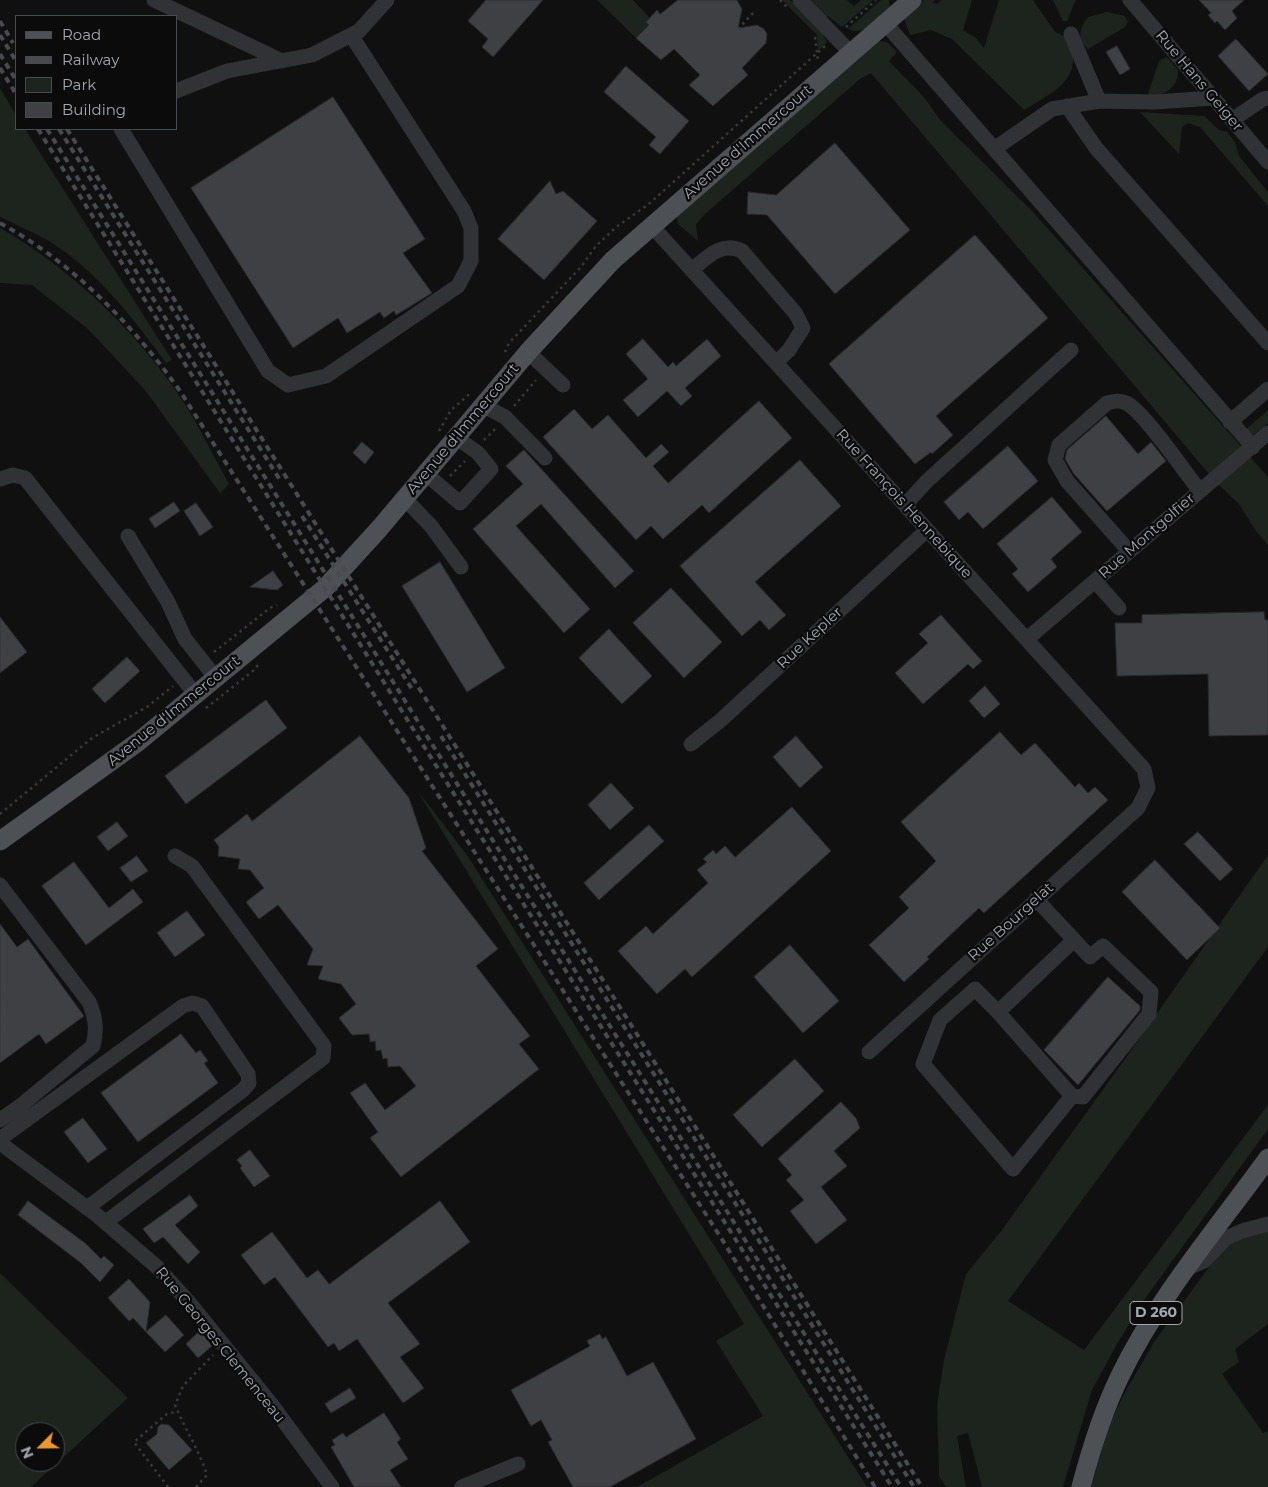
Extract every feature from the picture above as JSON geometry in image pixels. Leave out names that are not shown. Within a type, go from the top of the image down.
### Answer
[{"type":"main road","name":"Avenue d'Immercourt","points":[[0,841],[32,816],[123,753],[196,695],[330,582],[405,499],[528,352],[645,219],[910,1]]},
{"type":"main road","name":"D 260","points":[[1081,1487],[1105,1409],[1120,1374],[1140,1337],[1185,1269],[1268,1158]]},
{"type":"street","points":[[154,0],[282,61]]},
{"type":"street","points":[[178,90],[227,71],[312,55],[359,31],[387,0]]},
{"type":"street","points":[[800,0],[850,52]]},
{"type":"street","name":"Rue Hans Geiger","points":[[1130,0],[1268,162]]},
{"type":"street","points":[[885,23],[1252,447]]},
{"type":"street","points":[[1071,34],[1099,101]]},
{"type":"street","points":[[121,130],[268,371],[288,385],[326,376],[458,286],[471,262],[471,228],[464,211],[351,35]]},
{"type":"street","points":[[994,149],[1052,109],[1099,101],[1154,102],[1214,98]]},
{"type":"street","points":[[1232,120],[1263,99],[1268,98]]},
{"type":"street","points":[[1067,106],[1096,148],[1268,343]]},
{"type":"street","name":"Rue François Hennebique","points":[[645,219],[1144,769],[1148,788]]},
{"type":"street","points":[[692,270],[721,248],[733,246],[742,251],[796,314],[803,328],[790,350],[776,363]]},
{"type":"street","points":[[905,505],[927,481],[1071,350]]},
{"type":"street","points":[[528,352],[563,385]]},
{"type":"street","points":[[1230,422],[1268,389]]},
{"type":"street","points":[[1129,551],[1067,481],[1055,460],[1059,446],[1107,403],[1117,400],[1128,404],[1150,426],[1200,491]]},
{"type":"street","points":[[484,406],[506,417],[545,458]]},
{"type":"street","name":"Rue Montgolfier","points":[[1027,639],[1268,434]]},
{"type":"street","points":[[426,474],[460,503],[492,469],[478,453],[457,438]]},
{"type":"street","points":[[0,480],[13,475],[25,478],[196,695]]},
{"type":"street","points":[[405,499],[430,526],[460,567]]},
{"type":"street","name":"Rue Kepler","points":[[691,744],[720,720],[928,530]]},
{"type":"street","points":[[128,536],[168,602],[185,639],[216,678]]},
{"type":"street","points":[[1095,581],[1119,608]]},
{"type":"street","name":"Rue Bourgelat","points":[[869,1052],[1138,808],[1148,788]]},
{"type":"street","points":[[106,1222],[323,1058],[324,1046],[192,866],[175,856]]},
{"type":"street","points":[[0,885],[89,1002],[95,1016],[97,1032],[93,1046],[19,1107],[0,1120]]},
{"type":"street","points":[[1036,899],[1090,957],[1103,946],[1151,992],[1149,1014],[1083,1097],[1072,1096],[998,1012],[975,989],[940,1020],[922,1064],[1013,1169],[1072,1096]]},
{"type":"street","points":[[998,1012],[1074,940]]},
{"type":"street","points":[[0,1139],[183,1006],[192,1003],[202,1006],[248,1074],[249,1083],[244,1090],[87,1208]]},
{"type":"street","name":"Rue Georges Clemenceau","points":[[0,1143],[106,1222],[157,1267],[187,1300],[272,1405],[332,1487]]},
{"type":"street","points":[[1185,1269],[1204,1261],[1226,1238],[1242,1231],[1268,1224]]},
{"type":"street","points":[[462,1487],[518,1464]]},
{"type":"path","points":[[836,36],[876,0]]},
{"type":"path","points":[[738,29],[755,11]]},
{"type":"path","points":[[502,360],[510,343],[581,267],[596,246],[615,228],[645,219],[816,54]]},
{"type":"path","points":[[438,432],[451,410],[477,387]]},
{"type":"path","points":[[202,661],[270,608],[278,605]]},
{"type":"path","points":[[0,814],[92,738],[147,707],[183,678]]},
{"type":"path","points":[[196,1487],[207,1475],[200,1452],[175,1405],[182,1386],[212,1355]]},
{"type":"path","points":[[168,1487],[134,1442],[167,1414],[178,1411]]},
{"type":"green space","points":[[597,0],[633,0],[650,18],[646,22],[649,25],[636,38]]},
{"type":"green space","points":[[782,0],[790,0],[818,27],[827,42],[818,51],[817,35]]},
{"type":"green space","points":[[800,0],[847,0],[854,6],[861,0],[873,0],[842,27],[828,16],[821,20]]},
{"type":"green space","points":[[881,0],[889,0],[890,7],[872,25],[854,31],[848,29]]},
{"type":"green space","points":[[924,0],[935,0],[932,3],[937,4],[942,0],[972,0],[963,30],[976,38],[984,48],[999,0],[1033,0],[1055,32],[1067,37],[1073,56],[1073,66],[1069,75],[1057,89],[1024,110],[952,39],[931,30],[910,35],[904,18]]},
{"type":"green space","points":[[1053,0],[1076,0],[1067,21],[1063,21]]},
{"type":"green space","points":[[1107,12],[1125,16],[1128,22],[1125,27],[1088,49],[1082,41],[1080,33],[1083,25],[1088,17]]},
{"type":"green space","points":[[877,41],[887,42],[897,52],[889,61],[923,96],[941,121],[1034,213],[1268,477],[1268,545],[1256,531],[1239,504],[1214,480],[871,73],[860,79],[705,214],[696,224],[698,241],[679,225],[676,217]]},
{"type":"green space","points":[[1167,57],[1178,70],[1176,82],[1164,93],[1147,97],[1159,61]]},
{"type":"green space","points":[[0,88],[15,113],[15,130],[26,130],[172,360],[166,363],[127,312],[98,280],[82,266],[49,241],[0,217]]},
{"type":"green space","points":[[1140,112],[1204,116],[1219,130],[1227,132],[1235,142],[1239,156],[1268,192],[1268,206],[1200,127],[1188,123],[1182,127],[1179,154]]},
{"type":"green space","points":[[0,228],[28,245],[82,286],[131,334],[153,360],[191,414],[229,484],[220,493],[145,390],[88,329],[32,285],[0,283]]},
{"type":"green space","points":[[1268,410],[1268,423],[1252,436],[1243,432]]},
{"type":"green space","points":[[417,790],[467,855],[867,1487],[637,1487],[763,1416],[716,1341],[744,1324]]},
{"type":"green space","points":[[1268,855],[1268,947],[1008,1301],[1084,1350],[1268,1105],[1268,1129],[1144,1300],[1117,1344],[1092,1390],[1063,1487],[982,1487],[968,1433],[957,1436],[966,1487],[946,1487],[939,1476],[937,1404],[944,1360],[966,1274],[1002,1230]]},
{"type":"green space","points":[[1268,1229],[1268,1324],[1235,1349],[1239,1362],[1222,1374],[1263,1433],[1268,1431],[1268,1487],[1091,1487],[1108,1428],[1123,1396],[1154,1342],[1226,1244]]},
{"type":"green space","points":[[0,1273],[128,1398],[65,1456],[65,1422],[15,1422],[15,1472],[47,1472],[31,1487],[0,1487]]},
{"type":"building","points":[[486,0],[543,0],[493,57],[482,47],[488,39],[468,21]]},
{"type":"building","points":[[678,0],[737,0],[742,9],[738,28],[757,25],[764,29],[767,34],[766,43],[742,68],[748,75],[713,106],[689,85],[700,75],[674,49],[661,60],[636,38],[649,25],[646,22],[657,10],[660,14]]},
{"type":"building","points":[[1199,0],[1244,0],[1232,11],[1237,18],[1225,30],[1208,15],[1211,13]]},
{"type":"building","points":[[1236,39],[1268,74],[1249,91],[1218,56]]},
{"type":"building","points":[[1117,46],[1130,69],[1120,75],[1106,52]]},
{"type":"building","points":[[626,66],[689,121],[660,154],[649,145],[656,137],[604,92]]},
{"type":"building","points":[[333,97],[425,239],[403,253],[432,293],[396,315],[394,311],[384,318],[380,312],[347,333],[338,318],[293,348],[191,188]]},
{"type":"building","points":[[835,143],[910,230],[835,294],[767,215],[747,214],[748,192],[776,195]]},
{"type":"building","points":[[550,181],[556,194],[563,191],[597,221],[544,280],[498,239]]},
{"type":"building","points":[[975,235],[1048,318],[936,416],[953,435],[932,454],[931,452],[915,464],[829,364]]},
{"type":"building","points":[[643,339],[668,367],[673,362],[676,366],[707,339],[721,356],[685,388],[692,396],[681,406],[667,391],[638,417],[623,400],[648,379],[626,354]]},
{"type":"building","points":[[759,401],[792,438],[709,513],[702,505],[663,539],[651,526],[636,540],[543,437],[574,409],[592,429],[608,415],[646,458],[661,444],[669,452],[653,466],[668,483]]},
{"type":"building","points":[[1106,416],[1138,454],[1151,442],[1166,461],[1107,511],[1074,474],[1065,459],[1067,450]]},
{"type":"building","points":[[362,442],[374,452],[365,464],[353,453]]},
{"type":"building","points":[[1008,446],[1038,481],[983,529],[968,512],[959,520],[944,502]]},
{"type":"building","points":[[524,450],[634,571],[615,588],[541,504],[516,526],[590,609],[564,633],[473,529],[523,484],[506,466]]},
{"type":"building","points":[[800,460],[841,506],[755,582],[786,615],[769,630],[760,620],[742,636],[680,566]]},
{"type":"building","points":[[1052,497],[1082,532],[1051,559],[1057,567],[1028,592],[1012,574],[1018,569],[997,544]]},
{"type":"building","points":[[174,502],[180,511],[155,528],[149,519]]},
{"type":"building","points":[[196,503],[213,527],[200,536],[184,511]]},
{"type":"building","points":[[440,562],[505,668],[467,692],[402,586]]},
{"type":"building","points":[[273,571],[283,585],[277,590],[250,587]]},
{"type":"building","points":[[671,588],[722,642],[684,678],[633,623]]},
{"type":"building","points":[[1264,612],[1265,620],[1268,620],[1268,735],[1209,736],[1208,674],[1117,676],[1115,623],[1142,623],[1142,615]]},
{"type":"building","points":[[941,615],[982,661],[973,669],[968,664],[923,704],[895,673],[928,643],[919,634]]},
{"type":"building","points":[[0,617],[27,652],[0,673]]},
{"type":"building","points":[[609,629],[652,676],[622,704],[579,658]]},
{"type":"building","points":[[127,657],[140,671],[105,703],[92,689]]},
{"type":"building","points":[[985,686],[1000,704],[984,718],[969,701]]},
{"type":"building","points":[[266,700],[287,728],[186,804],[165,776]]},
{"type":"building","points":[[1000,732],[1021,755],[1035,743],[1075,787],[1079,783],[1088,793],[1095,787],[1108,800],[984,913],[979,908],[927,957],[929,959],[904,982],[869,945],[909,908],[899,897],[936,861],[901,822]]},
{"type":"building","points":[[360,736],[409,798],[426,848],[422,851],[498,949],[476,966],[530,1036],[519,1044],[539,1069],[401,1177],[370,1138],[378,1132],[350,1093],[365,1083],[385,1110],[416,1086],[400,1066],[388,1067],[387,1058],[383,1059],[381,1050],[376,1051],[375,1041],[370,1042],[369,1034],[352,1035],[339,1018],[356,1004],[341,984],[318,979],[323,966],[307,965],[313,949],[278,905],[259,919],[246,902],[264,888],[250,870],[238,869],[240,859],[218,856],[219,847],[214,840],[247,814],[252,821]]},
{"type":"building","points":[[796,736],[823,767],[800,788],[773,757]]},
{"type":"building","points":[[611,783],[634,808],[610,830],[588,805]]},
{"type":"building","points":[[792,807],[831,851],[692,977],[685,969],[657,994],[618,951],[646,926],[653,934],[708,883],[697,870],[707,862],[703,859],[713,850],[716,854],[725,846],[735,857]]},
{"type":"building","points":[[117,822],[128,836],[108,851],[97,837]]},
{"type":"building","points":[[649,825],[664,841],[599,900],[584,883]]},
{"type":"building","points":[[1198,832],[1233,869],[1220,881],[1184,844]]},
{"type":"building","points":[[137,856],[148,871],[131,882],[120,868]]},
{"type":"building","points":[[1155,860],[1220,928],[1187,960],[1122,892]]},
{"type":"building","points":[[74,862],[109,908],[133,889],[143,902],[86,945],[42,886]]},
{"type":"building","points":[[187,911],[205,935],[175,957],[157,933]]},
{"type":"building","points":[[0,924],[17,947],[28,939],[84,1016],[46,1044],[39,1034],[0,1063]]},
{"type":"building","points":[[790,945],[839,1001],[803,1033],[754,977]]},
{"type":"building","points":[[1108,977],[1140,1006],[1140,1010],[1078,1085],[1044,1050]]},
{"type":"building","points":[[181,1034],[196,1053],[200,1050],[208,1061],[204,1063],[218,1083],[138,1142],[101,1093]]},
{"type":"building","points":[[795,1059],[824,1091],[762,1147],[733,1115]]},
{"type":"building","points":[[841,1102],[856,1118],[860,1128],[834,1151],[847,1166],[821,1187],[847,1220],[816,1244],[790,1211],[804,1200],[786,1180],[792,1175],[778,1159]]},
{"type":"building","points":[[83,1118],[107,1149],[88,1163],[64,1132]]},
{"type":"building","points":[[250,1150],[270,1176],[254,1187],[240,1168],[242,1166],[237,1160]]},
{"type":"building","points":[[190,1195],[198,1206],[175,1225],[200,1252],[188,1264],[163,1237],[154,1243],[143,1229]]},
{"type":"building","points":[[28,1201],[85,1243],[101,1259],[104,1256],[114,1265],[100,1282],[81,1263],[18,1215]]},
{"type":"building","points":[[440,1201],[470,1242],[388,1303],[420,1344],[400,1357],[424,1388],[403,1403],[357,1339],[339,1351],[334,1343],[328,1347],[275,1277],[264,1285],[241,1255],[272,1232],[307,1278],[318,1270],[329,1284]]},
{"type":"building","points":[[129,1279],[150,1302],[146,1332],[133,1318],[129,1321],[108,1298]]},
{"type":"building","points":[[166,1315],[184,1335],[165,1352],[146,1332]]},
{"type":"building","points":[[200,1331],[212,1346],[198,1358],[186,1344]]},
{"type":"building","points":[[600,1334],[602,1339],[606,1337],[627,1376],[653,1362],[696,1439],[610,1487],[573,1487],[548,1442],[552,1440],[541,1420],[531,1426],[511,1390],[590,1346],[587,1341]]},
{"type":"building","points":[[350,1388],[356,1398],[331,1413],[325,1404]]},
{"type":"building","points":[[384,1413],[401,1439],[397,1442],[408,1459],[390,1470],[401,1487],[354,1487],[331,1447],[335,1445],[332,1440],[343,1433],[346,1437]]},
{"type":"building","points":[[162,1424],[169,1425],[192,1450],[169,1470],[146,1443],[157,1434],[158,1427]]},
{"type":"railway","points":[[0,21],[13,43]]},
{"type":"railway","points":[[0,35],[15,59]]},
{"type":"railway","points":[[0,54],[15,78]]},
{"type":"railway","points":[[0,68],[15,92]]},
{"type":"railway","points":[[39,130],[430,756],[892,1487]]},
{"type":"railway","points":[[48,130],[437,752],[901,1487]]},
{"type":"railway","points":[[60,130],[280,480]]},
{"type":"railway","points":[[68,130],[922,1487]]},
{"type":"railway","points":[[0,223],[52,256],[99,297],[142,342],[180,391],[723,1241],[875,1487]]},
{"type":"railway","points":[[302,516],[412,689]]},
{"type":"railway","points":[[441,736],[914,1487]]}]
